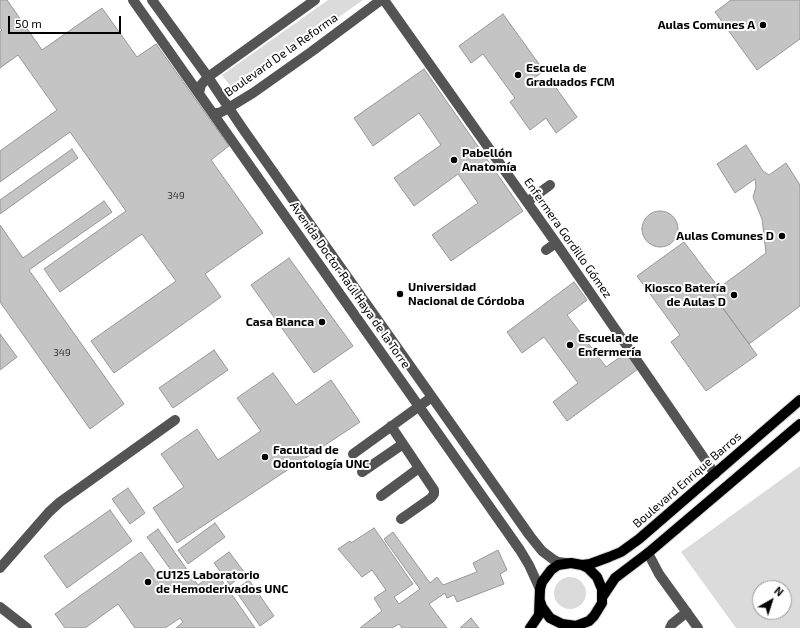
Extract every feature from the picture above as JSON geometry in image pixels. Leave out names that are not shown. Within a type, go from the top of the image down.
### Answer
[{"type":"main road","name":"Boulevard Enrique Barros","points":[[566,563],[582,565],[590,564],[610,557],[634,543],[800,400]]},
{"type":"main road","points":[[540,601],[542,607],[550,618],[565,627],[576,626],[589,621],[599,610],[603,596],[615,578],[648,553],[800,424]]},
{"type":"main road","points":[[530,628],[539,615],[540,589],[542,582],[558,565],[566,563]]},
{"type":"main road","name":"Boulevard Enrique Barros","points":[[582,565],[598,577],[603,596]]},
{"type":"street","name":"Avenida Doctor Raúl Haya de la Torre","points":[[133,0],[520,550],[540,589]]},
{"type":"street","name":"Avenida Doctor Raúl Haya de la Torre","points":[[152,0],[208,77],[243,129],[538,546],[554,560],[566,563]]},
{"type":"street","name":"Boulevard De la Reforma","points":[[199,93],[201,85],[208,77],[316,0]]},
{"type":"street","name":"Boulevard De la Reforma","points":[[213,113],[219,113],[257,90],[381,0]]},
{"type":"street","name":"Enfermera Gordillo Gómez","points":[[384,0],[556,242],[714,474]]},
{"type":"street","points":[[527,202],[550,185]]},
{"type":"street","points":[[546,250],[556,242]]},
{"type":"street","points":[[353,454],[432,397]]},
{"type":"street","points":[[0,568],[49,512],[60,502],[175,420]]},
{"type":"street","points":[[392,426],[434,490],[434,494],[431,498],[401,519]]},
{"type":"street","points":[[362,472],[403,444]]},
{"type":"street","points":[[381,496],[419,468]]},
{"type":"street","points":[[648,553],[659,574],[698,628]]},
{"type":"street","points":[[0,607],[27,628]]},
{"type":"street","points":[[670,628],[672,624],[687,612]]},
{"type":"shaded area","points":[[328,0],[363,0],[234,91],[222,75]]},
{"type":"shaded area","points":[[800,466],[800,628],[736,628],[681,552]]},
{"type":"shaded area","points":[[567,577],[573,577],[582,581],[586,593],[582,605],[573,609],[567,609],[558,605],[554,596],[554,590],[558,581]]},
{"type":"building","points":[[0,0],[7,0],[42,50],[102,8],[137,57],[156,44],[229,146],[211,160],[263,233],[205,274],[221,297],[114,373],[91,341],[176,281],[142,234],[60,292],[44,269],[126,211],[70,132],[0,182],[0,151],[57,110],[18,55],[0,68],[0,32],[2,30],[0,28]]},
{"type":"building","name":"Aulas Comunes A","points":[[731,0],[800,0],[800,39],[757,70],[715,12]]},
{"type":"building","name":"Escuela de Graduados FCM","points":[[503,14],[544,71],[534,78],[541,88],[551,81],[577,117],[556,133],[546,118],[530,130],[510,102],[515,98],[483,54],[471,63],[459,46]]},
{"type":"building","name":"Pabellón Anatomía","points":[[424,69],[523,211],[451,261],[432,235],[478,203],[458,174],[414,206],[394,178],[441,145],[419,113],[373,146],[354,118]]},
{"type":"building","name":"Aulas Comunes D","points":[[746,145],[763,171],[769,175],[786,163],[800,185],[800,306],[749,344],[712,293],[766,253],[762,219],[753,197],[756,187],[755,179],[735,193],[717,164]]},
{"type":"building","points":[[72,149],[78,158],[0,214],[0,200]]},
{"type":"building","points":[[104,201],[112,212],[29,270],[124,404],[90,429],[0,302],[0,225],[23,258]]},
{"type":"building","points":[[660,211],[673,216],[678,229],[673,242],[660,247],[647,242],[642,229],[647,216]]},
{"type":"building","points":[[684,242],[719,288],[712,293],[757,355],[706,391],[671,342],[680,335],[637,276]]},
{"type":"building","points":[[289,258],[353,346],[314,373],[251,285]]},
{"type":"building","name":"Escuela de Enfermería","points":[[574,282],[587,300],[567,315],[606,367],[626,353],[638,369],[567,421],[553,402],[578,383],[544,337],[522,353],[507,332]]},
{"type":"building","points":[[0,334],[17,357],[0,370]]},
{"type":"building","points":[[214,350],[228,370],[173,408],[159,388]]},
{"type":"building","name":"Facultad de Odontología UNC","points":[[273,373],[296,405],[331,380],[360,422],[177,543],[153,508],[184,487],[161,454],[197,429],[218,460],[261,431],[237,398]]},
{"type":"building","points":[[128,488],[145,513],[130,524],[112,499]]},
{"type":"building","points":[[110,510],[132,541],[67,588],[44,556]]},
{"type":"building","points":[[215,523],[225,537],[188,564],[178,550]]},
{"type":"building","points":[[374,528],[413,584],[394,597],[399,604],[420,589],[384,539],[393,532],[430,583],[437,577],[443,585],[477,572],[473,563],[498,550],[507,570],[500,574],[504,584],[457,602],[454,595],[447,598],[445,593],[429,604],[447,628],[402,628],[399,624],[392,628],[360,628],[382,611],[374,598],[386,590],[372,570],[362,577],[338,549],[350,541],[351,543]]},
{"type":"building","name":"CU125 Laboratorio de Hemoderivados UNC","points":[[158,529],[198,585],[216,572],[255,628],[176,628],[183,622],[180,618],[165,628],[135,628],[118,604],[85,628],[65,628],[55,614],[141,552],[160,578],[171,570],[147,537]]},
{"type":"building","points":[[229,552],[245,573],[230,585],[214,563]]},
{"type":"building","points":[[249,580],[274,616],[260,626],[235,590]]},
{"type":"building","points":[[471,618],[479,628],[460,628]]},
{"type":"place","name":"Aulas Comunes A","points":[[763,25]]},
{"type":"place","name":"Escuela de Graduados FCM","points":[[518,75]]},
{"type":"place","name":"Pabellón Anatomía","points":[[454,160]]},
{"type":"place","name":"Aulas Comunes D","points":[[782,236]]},
{"type":"place","name":"Universidad Nacional de Córdoba","points":[[400,294]]},
{"type":"place","name":"Kiosco Batería de Aulas D","points":[[734,295]]},
{"type":"place","name":"Casa Blanca","points":[[322,322]]},
{"type":"place","name":"Escuela de Enfermería","points":[[570,345]]},
{"type":"place","name":"Facultad de Odontología UNC","points":[[265,457]]},
{"type":"place","name":"CU125 Laboratorio de Hemoderivados UNC","points":[[148,582]]}]
